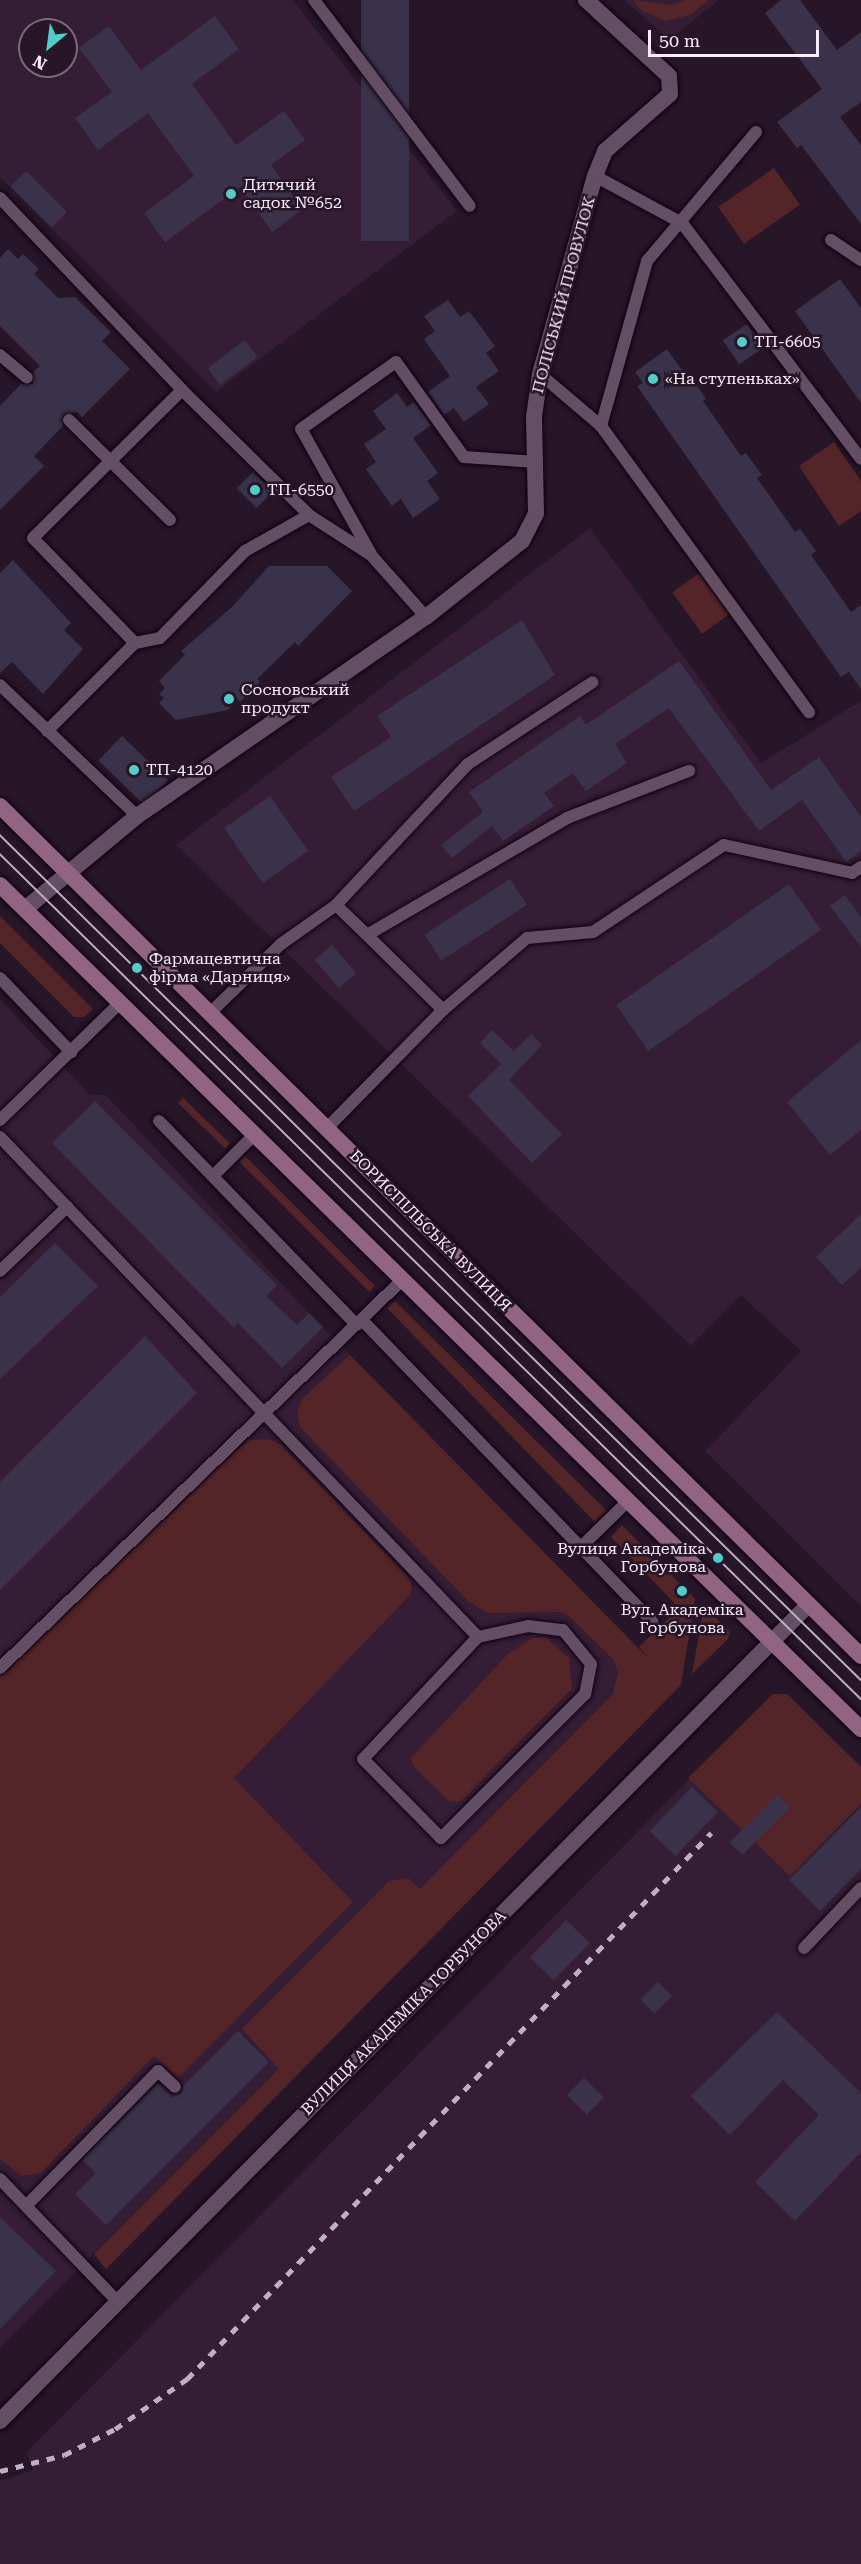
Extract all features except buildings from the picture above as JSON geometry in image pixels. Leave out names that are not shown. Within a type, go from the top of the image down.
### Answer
[{"type":"main road","name":"БОРИСПІЛЬСЬКА ВУЛИЦЯ","points":[[0,806],[861,1656]]},
{"type":"main road","points":[[0,885],[401,1281],[861,1729]]},
{"type":"street","name":"ПОЛІСЬКИЙ ПРОВУЛОК","points":[[25,909],[137,816],[426,617],[522,541],[536,513],[537,462],[534,417],[540,374],[595,176],[605,151],[670,94],[669,76],[586,0]]},
{"type":"street","name":"ВУЛИЦЯ АКАДЕМІКА ГОРБУНОВА","points":[[0,2421],[808,1605]]},
{"type":"lane","points":[[314,0],[470,206]]},
{"type":"lane","points":[[601,426],[647,261],[682,223],[694,201],[756,132]]},
{"type":"lane","points":[[595,176],[682,223],[861,459]]},
{"type":"lane","points":[[0,198],[182,390],[309,515],[371,555]]},
{"type":"lane","points":[[831,240],[861,260]]},
{"type":"lane","points":[[0,355],[27,378]]},
{"type":"lane","points":[[426,617],[371,555],[301,429],[396,362],[464,457],[537,462]]},
{"type":"lane","points":[[540,374],[601,426],[810,712]]},
{"type":"lane","points":[[135,643],[33,538],[182,390]]},
{"type":"lane","points":[[69,420],[170,520]]},
{"type":"lane","points":[[47,731],[135,643],[160,638],[245,551],[309,515]]},
{"type":"lane","points":[[211,1012],[281,944],[336,905],[468,764],[593,681]]},
{"type":"lane","points":[[0,685],[137,816]]},
{"type":"lane","points":[[367,935],[567,818],[689,771]]},
{"type":"lane","points":[[327,1128],[443,1010],[527,938],[593,932],[724,844],[852,873],[861,867]]},
{"type":"lane","points":[[336,905],[443,1010]]},
{"type":"lane","points":[[0,978],[71,1052]]},
{"type":"lane","points":[[0,1120],[120,1003]]},
{"type":"lane","points":[[159,1121],[653,1622]]},
{"type":"lane","points":[[213,1176],[254,1135]]},
{"type":"lane","points":[[0,1137],[478,1637]]},
{"type":"lane","points":[[0,1271],[67,1207]]},
{"type":"lane","points":[[0,1668],[265,1415],[401,1281]]},
{"type":"lane","points":[[581,1547],[628,1501]]},
{"type":"lane","points":[[528,1626],[563,1630],[591,1664],[585,1694],[441,1838],[363,1759],[478,1637],[528,1626]]},
{"type":"lane","points":[[804,1948],[861,1888]]},
{"type":"lane","points":[[26,2206],[158,2071],[175,2087]]},
{"type":"lane","points":[[0,2180],[118,2302]]},
{"type":"shaded area","name":"Дитячий садок №652","points":[[0,0],[293,0],[457,211],[216,392],[0,177]]},
{"type":"shaded area","points":[[624,0],[720,0],[669,39]]},
{"type":"shaded area","points":[[633,0],[672,5],[684,0],[709,0],[690,15],[665,21],[641,10]]},
{"type":"shaded area","points":[[774,168],[800,205],[744,244],[718,207]]},
{"type":"shaded area","points":[[834,442],[861,481],[861,511],[839,526],[799,466]]},
{"type":"shaded area","points":[[590,528],[761,763],[861,701],[861,1606],[705,1451],[801,1351],[741,1295],[691,1346],[176,845]]},
{"type":"shaded area","points":[[699,573],[729,614],[702,634],[672,592]]},
{"type":"shaded area","points":[[0,916],[93,1009],[84,1017],[74,1017],[0,943]]},
{"type":"shaded area","points":[[0,999],[90,1095],[106,1095],[309,1313],[659,1670],[662,1689],[0,2347]]},
{"type":"shaded area","points":[[183,1098],[230,1143],[225,1148],[178,1103]]},
{"type":"shaded area","points":[[245,1156],[375,1286],[369,1292],[239,1162]]},
{"type":"shaded area","points":[[395,1301],[607,1511],[595,1522],[387,1308]]},
{"type":"shaded area","points":[[350,1355],[650,1660],[639,1647],[679,1608],[611,1537],[622,1525],[695,1599],[681,1685],[106,2269],[94,2254],[279,2069],[242,2029],[389,1881],[408,1878],[420,1889],[613,1694],[618,1672],[613,1659],[570,1617],[560,1612],[488,1613],[470,1603],[300,1427],[297,1412],[303,1398]]},
{"type":"shaded area","points":[[269,1439],[281,1445],[408,1577],[412,1587],[410,1595],[234,1778],[353,1902],[178,2078],[154,2056],[41,2173],[22,2176],[0,2159],[0,1677],[241,1446],[250,1440]]},
{"type":"shaded area","points":[[704,1606],[730,1632],[728,1639],[692,1674]]},
{"type":"shaded area","points":[[533,1638],[546,1638],[569,1658],[572,1689],[461,1801],[450,1802],[414,1767],[411,1758],[508,1654]]},
{"type":"shaded area","points":[[773,1694],[787,1694],[861,1767],[861,2564],[0,2564],[0,2481],[33,2470],[26,2453]]},
{"type":"shaded area","points":[[773,1694],[787,1694],[861,1767],[861,1804],[790,1876],[688,1778]]},
{"type":"tram line","points":[[0,835],[861,1680]]},
{"type":"tram line","points":[[0,854],[861,1699]]},
{"type":"railway","points":[[0,2471],[64,2455],[115,2429],[187,2379],[711,1833]]},
{"type":"place","name":"Дитячий садок №652","points":[[231,194]]},
{"type":"place","name":"ТП-6605","points":[[742,342]]},
{"type":"place","name":"«На ступеньках»","points":[[653,379]]},
{"type":"place","name":"ТП-6550","points":[[255,490]]},
{"type":"place","name":"Сосновський продукт","points":[[229,699]]},
{"type":"place","name":"ТП-4120","points":[[134,770]]},
{"type":"place","name":"Фармацевтична фірма «Дарниця»","points":[[137,968]]},
{"type":"place","name":"Вулиця Академіка Горбунова","points":[[718,1558]]},
{"type":"place","name":"Вул. Академіка Горбунова","points":[[682,1591]]}]
